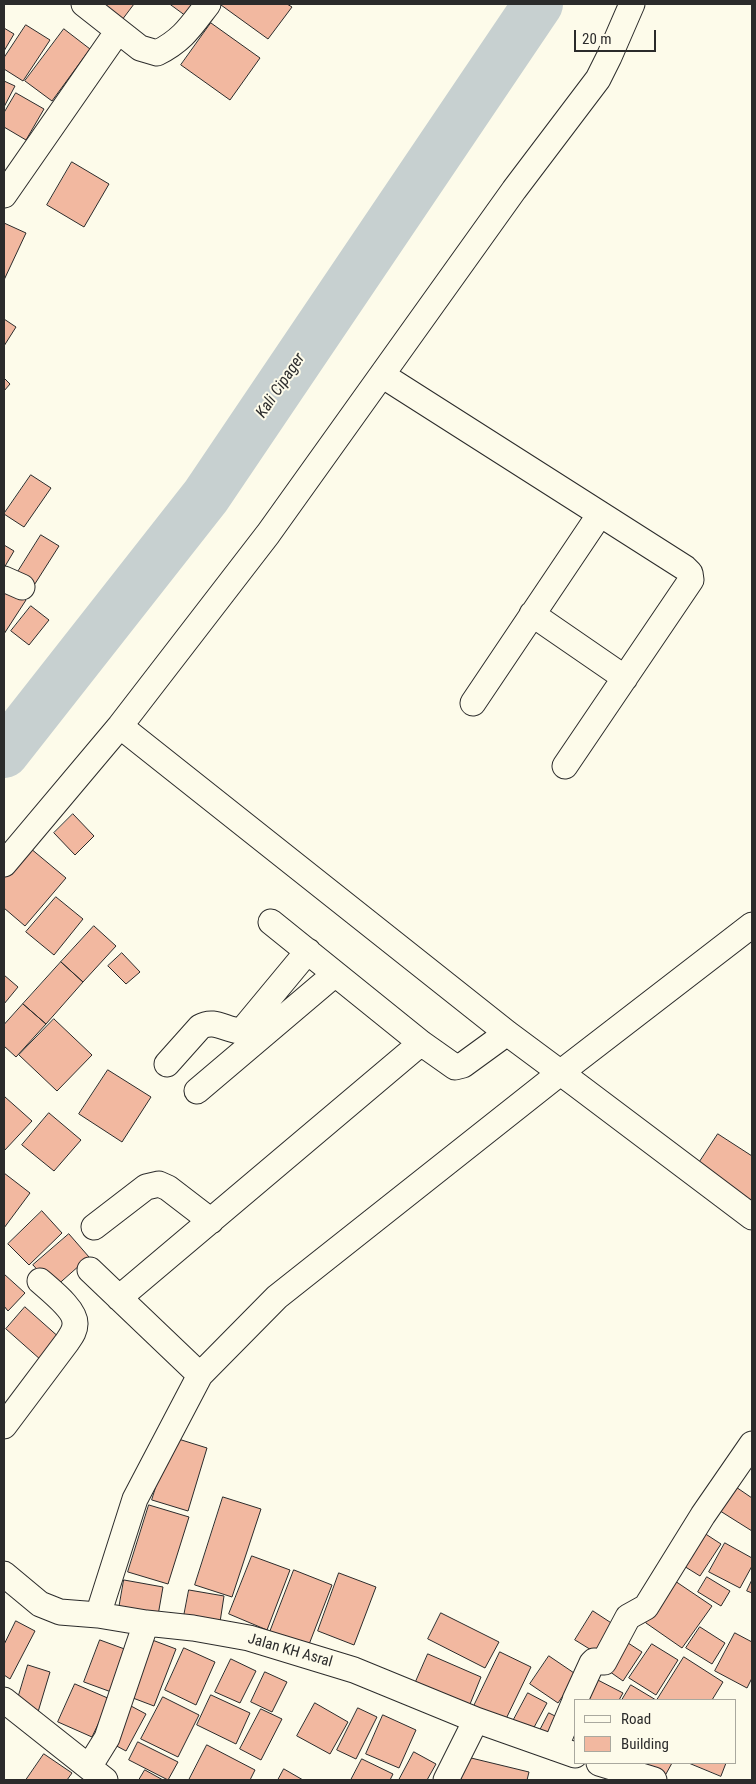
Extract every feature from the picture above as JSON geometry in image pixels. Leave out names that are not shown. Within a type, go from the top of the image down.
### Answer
[{"type":"street","points":[[84,4],[140,48],[157,53],[182,38],[208,4]]},
{"type":"street","points":[[4,864],[120,726],[268,534],[514,190],[598,79],[632,4]]},
{"type":"street","points":[[4,195],[118,31]]},
{"type":"street","points":[[382,375],[685,568],[690,573],[691,580],[565,766]]},
{"type":"street","points":[[473,703],[600,514]]},
{"type":"street","points":[[532,614],[625,678]]},
{"type":"street","points":[[120,726],[507,1033],[752,1217]]},
{"type":"street","points":[[271,922],[421,1043],[455,1067],[463,1065],[507,1033]]},
{"type":"street","points":[[98,1615],[135,1499],[200,1376],[277,1297],[560,1073],[752,925]]},
{"type":"street","points":[[167,1064],[200,1027],[206,1023],[213,1023],[230,1030],[239,1031],[245,1027],[308,951]]},
{"type":"street","points":[[197,1091],[335,974]]},
{"type":"street","points":[[206,1023],[241,1054]]},
{"type":"street","points":[[119,1298],[421,1043]]},
{"type":"street","points":[[94,1227],[146,1187],[159,1184],[168,1188],[211,1221]]},
{"type":"street","points":[[90,1270],[200,1376]]},
{"type":"street","points":[[4,1426],[68,1342],[74,1331],[76,1321],[72,1311],[40,1281]]},
{"type":"street","points":[[576,1699],[592,1663],[594,1661],[604,1662],[628,1618],[646,1607],[703,1515],[752,1444]]},
{"type":"street","name":"Jalan KH Asral","points":[[4,1574],[40,1604],[60,1612],[98,1615],[193,1628],[249,1638],[354,1670],[476,1720],[565,1751]]},
{"type":"street","points":[[4,1700],[97,1774],[107,1738],[146,1623]]},
{"type":"street","points":[[565,1751],[574,1706]]},
{"type":"street","points":[[446,1780],[476,1720]]},
{"type":"street","points":[[603,1764],[654,1780]]},
{"type":"building","points":[[99,4],[134,4],[122,20]]},
{"type":"building","points":[[170,4],[197,4],[188,17]]},
{"type":"building","points":[[222,4],[287,4],[292,7],[268,39]]},
{"type":"building","points":[[211,23],[260,58],[230,100],[181,65]]},
{"type":"building","points":[[26,25],[50,40],[23,81],[4,69],[4,58]]},
{"type":"building","points":[[4,28],[14,34],[4,51]]},
{"type":"building","points":[[64,29],[90,49],[52,101],[25,81]]},
{"type":"building","points":[[4,81],[15,86],[4,107]]},
{"type":"building","points":[[16,93],[44,109],[26,140],[4,127],[4,113]]},
{"type":"building","points":[[72,162],[109,184],[84,227],[47,205]]},
{"type":"building","points":[[4,223],[26,233],[4,280]]},
{"type":"building","points":[[4,319],[16,327],[4,346]]},
{"type":"building","points":[[4,378],[10,384],[4,391]]},
{"type":"building","points":[[31,475],[51,488],[24,527],[4,514]]},
{"type":"building","points":[[41,535],[59,546],[31,590],[14,578]]},
{"type":"building","points":[[4,545],[14,551],[4,568]]},
{"type":"building","points":[[4,586],[26,600],[4,634]]},
{"type":"building","points":[[31,606],[49,620],[29,645],[11,631]]},
{"type":"building","points":[[73,814],[94,836],[75,855],[54,833]]},
{"type":"building","points":[[24,843],[66,878],[25,926],[4,908],[4,866]]},
{"type":"building","points":[[56,897],[83,919],[54,955],[26,932]]},
{"type":"building","points":[[94,926],[116,946],[83,982],[61,962]]},
{"type":"building","points":[[122,953],[140,972],[126,984],[108,966]]},
{"type":"building","points":[[61,962],[83,982],[46,1024],[23,1004]]},
{"type":"building","points":[[4,975],[18,987],[4,1004]]},
{"type":"building","points":[[23,1004],[46,1024],[16,1057],[4,1046],[4,1025]]},
{"type":"building","points":[[54,1019],[92,1055],[57,1091],[19,1055]]},
{"type":"building","points":[[108,1070],[151,1097],[122,1142],[79,1114]]},
{"type":"building","points":[[4,1098],[32,1121],[4,1151]]},
{"type":"building","points":[[49,1113],[81,1140],[54,1171],[22,1145]]},
{"type":"building","points":[[718,1134],[752,1156],[752,1201],[697,1166]]},
{"type":"building","points":[[4,1173],[30,1193],[4,1228]]},
{"type":"building","points":[[42,1211],[62,1233],[29,1265],[8,1244]]},
{"type":"building","points":[[69,1234],[89,1257],[54,1288],[33,1265]]},
{"type":"building","points":[[4,1274],[25,1293],[8,1311],[4,1306]]},
{"type":"building","points":[[25,1307],[61,1339],[41,1360],[6,1329]]},
{"type":"building","points":[[172,1437],[207,1448],[188,1511],[152,1500]]},
{"type":"building","points":[[733,1485],[752,1498],[752,1531],[717,1509]]},
{"type":"building","points":[[223,1497],[261,1509],[232,1597],[195,1585]]},
{"type":"building","points":[[149,1505],[189,1517],[168,1584],[128,1572]]},
{"type":"building","points":[[701,1531],[721,1544],[700,1576],[679,1563]]},
{"type":"building","points":[[725,1543],[752,1558],[752,1566],[740,1588],[709,1572]]},
{"type":"building","points":[[252,1556],[290,1570],[267,1630],[229,1614]]},
{"type":"building","points":[[294,1570],[332,1585],[308,1647],[270,1632]]},
{"type":"building","points":[[339,1573],[376,1587],[354,1645],[318,1631]]},
{"type":"building","points":[[707,1577],[730,1591],[721,1606],[698,1592]]},
{"type":"building","points":[[124,1580],[163,1587],[157,1621],[118,1614]]},
{"type":"building","points":[[752,1580],[752,1593],[747,1591]]},
{"type":"building","points":[[675,1581],[712,1606],[682,1648],[646,1623]]},
{"type":"building","points":[[189,1590],[224,1596],[220,1622],[184,1616]]},
{"type":"building","points":[[593,1611],[619,1628],[601,1656],[575,1640]]},
{"type":"building","points":[[441,1613],[499,1642],[485,1668],[428,1639]]},
{"type":"building","points":[[16,1621],[35,1631],[10,1679],[4,1675],[4,1645]]},
{"type":"building","points":[[700,1627],[725,1643],[712,1664],[686,1648]]},
{"type":"building","points":[[735,1633],[752,1642],[752,1678],[747,1688],[715,1671]]},
{"type":"building","points":[[147,1638],[176,1649],[154,1706],[125,1695]]},
{"type":"building","points":[[100,1640],[130,1651],[114,1693],[84,1682]]},
{"type":"building","points":[[625,1641],[642,1652],[623,1681],[606,1669]]},
{"type":"building","points":[[652,1644],[678,1660],[656,1695],[629,1678]]},
{"type":"building","points":[[184,1648],[215,1662],[196,1705],[165,1690]]},
{"type":"building","points":[[500,1652],[531,1667],[504,1723],[473,1708]]},
{"type":"building","points":[[428,1654],[481,1677],[468,1709],[414,1686]]},
{"type":"building","points":[[549,1656],[577,1675],[558,1703],[530,1684]]},
{"type":"building","points":[[684,1657],[723,1682],[713,1699],[658,1699]]},
{"type":"building","points":[[231,1659],[256,1671],[240,1703],[215,1692]]},
{"type":"building","points":[[28,1665],[50,1672],[38,1712],[16,1705]]},
{"type":"building","points":[[265,1672],[287,1682],[272,1712],[251,1702]]},
{"type":"building","points":[[592,1677],[623,1693],[620,1699],[580,1699]]},
{"type":"building","points":[[75,1684],[110,1699],[92,1737],[58,1722]]},
{"type":"building","points":[[631,1685],[654,1699],[623,1699]]},
{"type":"building","points":[[528,1693],[547,1703],[531,1733],[512,1723]]},
{"type":"building","points":[[211,1695],[250,1713],[236,1744],[197,1725]]},
{"type":"building","points":[[163,1697],[199,1715],[178,1757],[141,1739]]},
{"type":"building","points":[[315,1703],[348,1722],[330,1754],[297,1736]]},
{"type":"building","points":[[131,1706],[146,1714],[126,1751],[111,1743]]},
{"type":"building","points":[[358,1708],[377,1717],[356,1759],[337,1750]]},
{"type":"building","points":[[261,1709],[282,1719],[261,1760],[240,1749]]},
{"type":"building","points":[[549,1713],[563,1720],[551,1745],[536,1738]]},
{"type":"building","points":[[383,1715],[416,1730],[399,1768],[366,1754]]},
{"type":"building","points":[[138,1742],[178,1762],[168,1780],[129,1760]]},
{"type":"building","points":[[207,1745],[255,1770],[250,1780],[189,1780]]},
{"type":"building","points":[[414,1752],[436,1764],[427,1780],[399,1780]]},
{"type":"building","points":[[44,1754],[72,1773],[67,1780],[26,1780]]},
{"type":"building","points":[[467,1757],[529,1772],[527,1780],[461,1780]]},
{"type":"building","points":[[362,1759],[393,1774],[390,1780],[351,1780]]},
{"type":"building","points":[[644,1764],[671,1764],[666,1774]]},
{"type":"building","points":[[691,1764],[726,1764],[721,1776]]},
{"type":"building","points":[[284,1769],[303,1780],[278,1780]]},
{"type":"building","points":[[145,1770],[163,1780],[139,1780]]},
{"type":"waterway","name":"Kali Cipager","points":[[4,753],[206,496],[538,4]]}]
